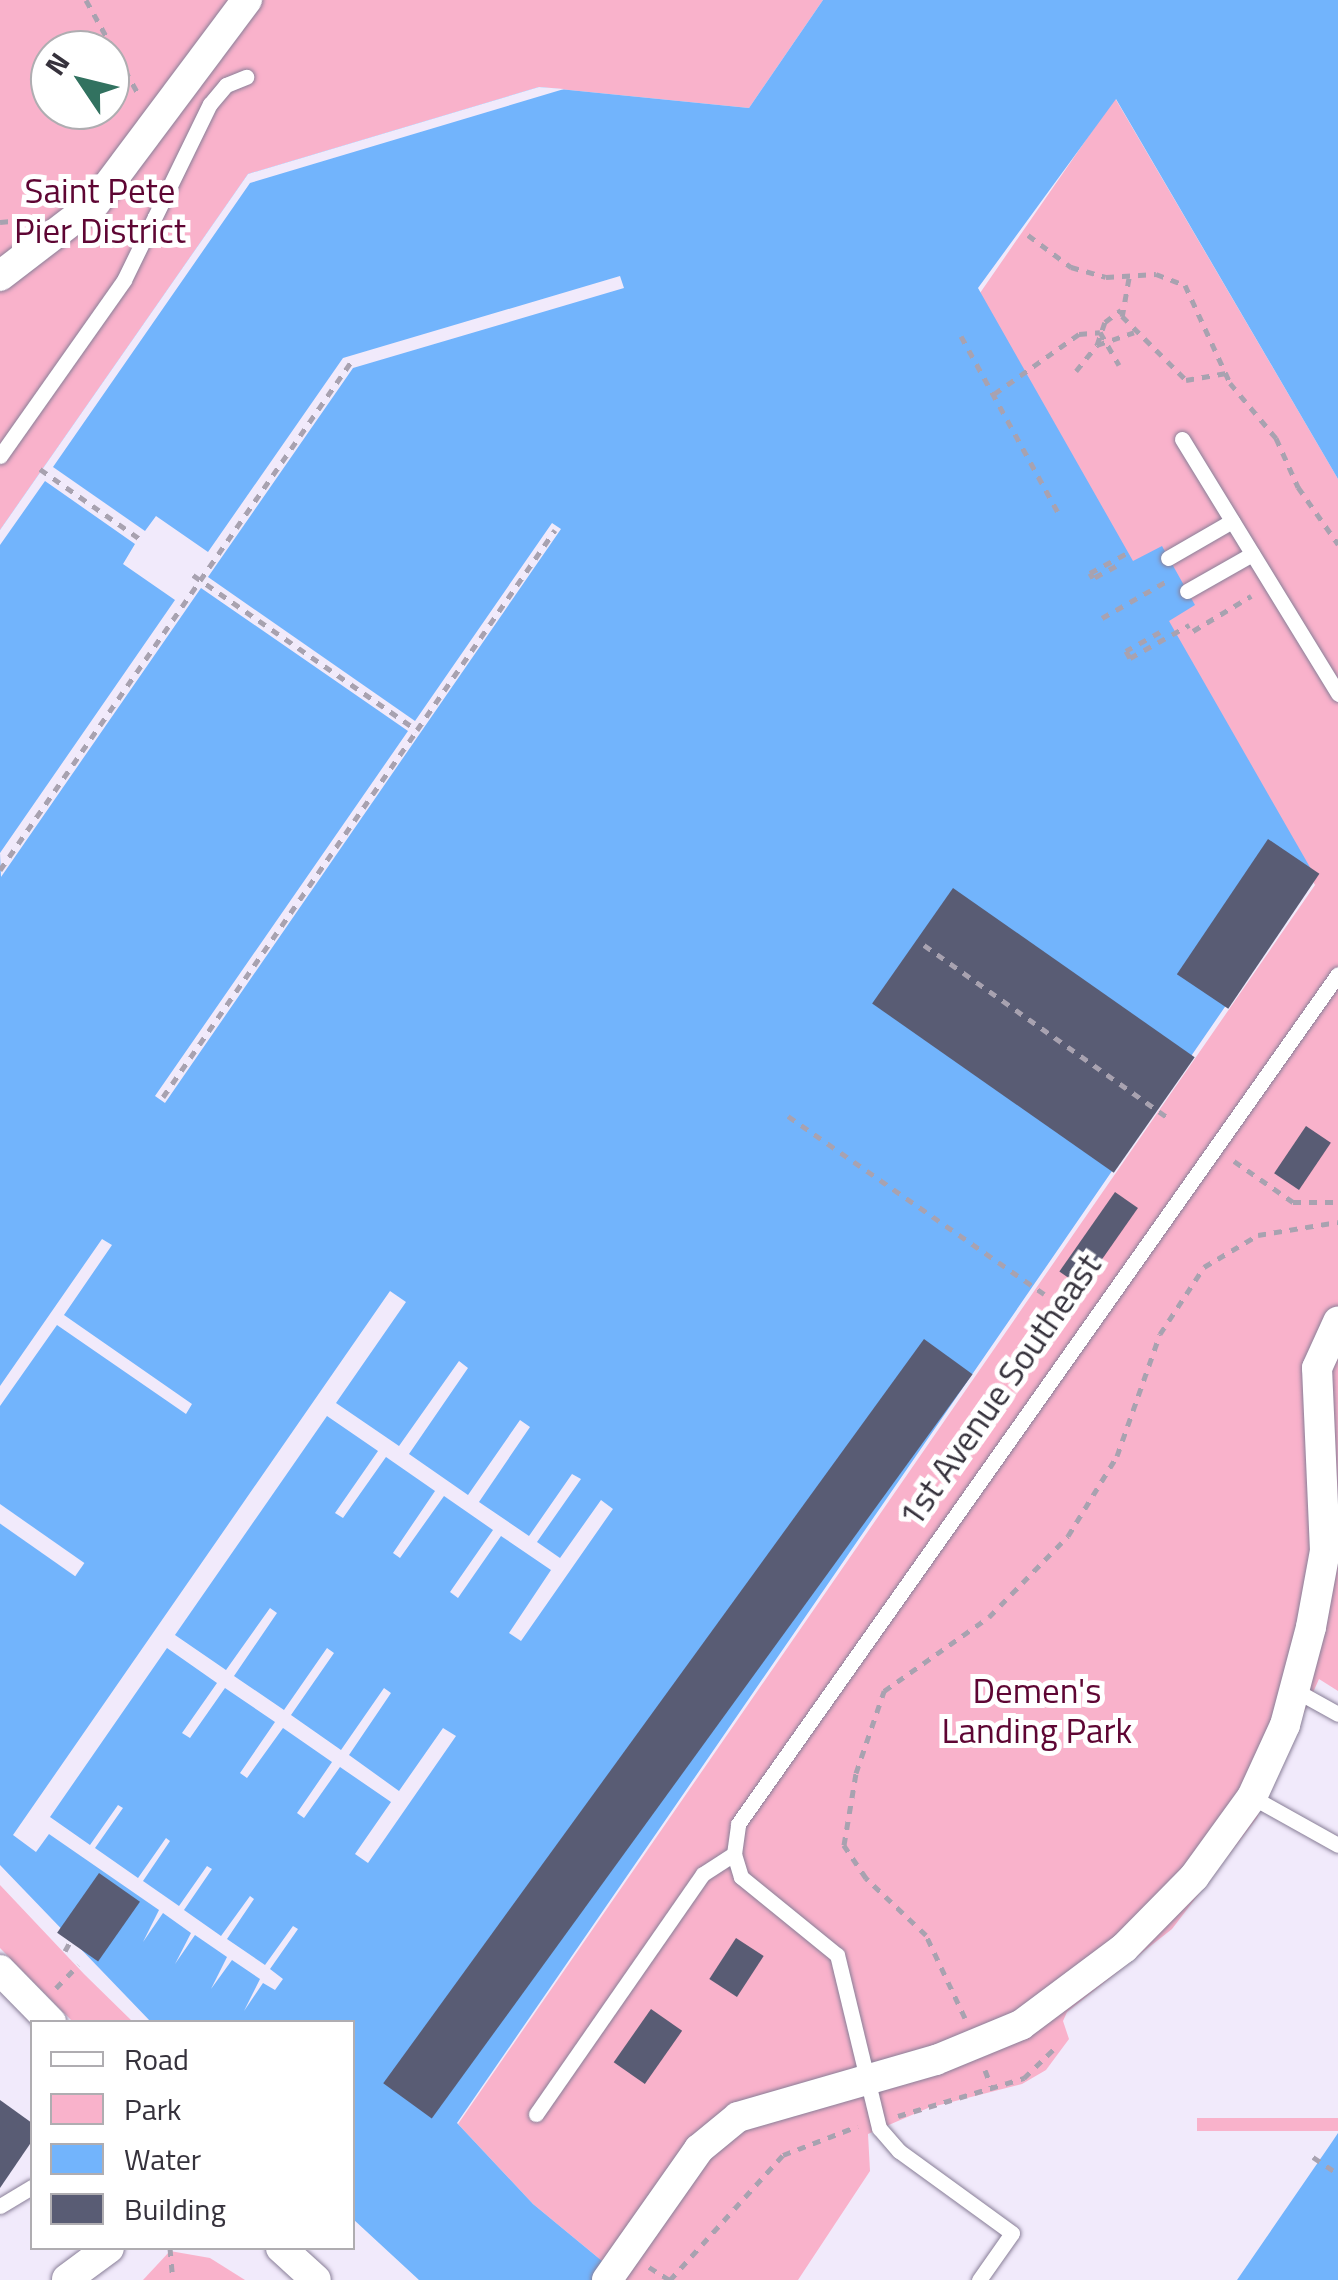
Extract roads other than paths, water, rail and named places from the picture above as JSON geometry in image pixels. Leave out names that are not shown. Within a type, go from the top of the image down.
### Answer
[{"type":"street","points":[[0,276],[95,203],[247,0]]},
{"type":"street","points":[[612,2272],[717,2132],[782,2100],[975,2044],[1021,2025],[1124,1948],[1194,1877],[1252,1797],[1285,1725],[1325,1551],[1317,1368],[1338,1322]]},
{"type":"street","points":[[0,1970],[48,2020]]},
{"type":"street","points":[[67,2280],[76,2250]]},
{"type":"street","points":[[67,2280],[88,2250]]},
{"type":"street","points":[[67,2280],[106,2250]]},
{"type":"street","points":[[282,2250],[316,2280]]},
{"type":"lane","points":[[0,456],[124,280],[210,104],[226,86],[246,77]]},
{"type":"lane","points":[[1182,439],[1338,694]]},
{"type":"lane","points":[[1168,558],[1232,521]]},
{"type":"lane","points":[[1187,591],[1252,554]]},
{"type":"lane","name":"1st Avenue Southeast","points":[[734,1854],[738,1824],[1338,974]]},
{"type":"lane","points":[[1293,1688],[1338,1714]]},
{"type":"lane","points":[[1252,1797],[1338,1846]]},
{"type":"lane","points":[[536,2114],[703,1874],[734,1854],[741,1877],[759,1896],[838,1955],[878,2122],[899,2150],[1006,2223],[1012,2233],[979,2280]]},
{"type":"lane","points":[[0,2206],[30,2188]]},
{"type":"water","points":[[823,0],[1338,0],[1338,479],[1116,99],[978,288],[1133,561],[1162,546],[1195,605],[1169,621],[1315,876],[457,2123],[533,2204],[625,2280],[419,2280],[355,2221],[355,2020],[149,2020],[0,1865],[0,530],[248,174],[539,87],[749,108]]},
{"type":"water","points":[[1338,2133],[1338,2280],[1237,2280],[1332,2142]]},
{"type":"park label","name":"Saint Pete Pier District","points":[[100,210]]},
{"type":"park label","name":"Demen's Landing Park","points":[[1037,1710]]}]
